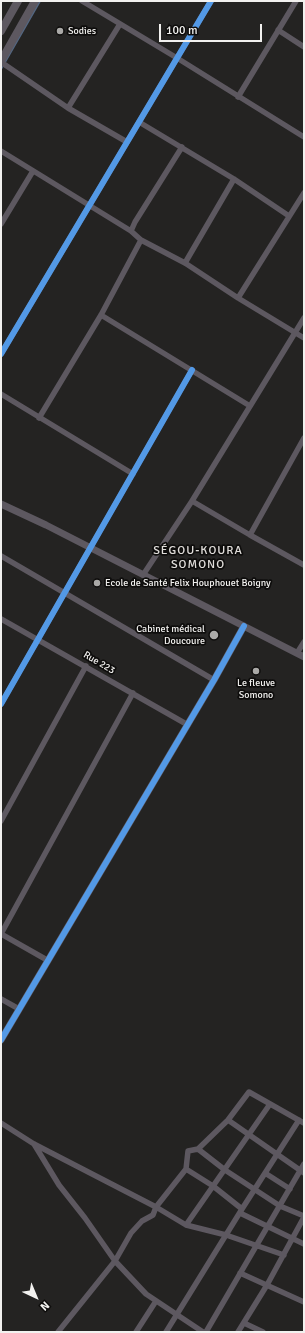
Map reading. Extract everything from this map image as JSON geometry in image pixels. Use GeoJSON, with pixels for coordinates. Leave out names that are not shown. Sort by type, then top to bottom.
{"type":"FeatureCollection","features":[{"type":"Feature","properties":{"kind":"main road"},"geometry":{"type":"LineString","coordinates":[[1,31],[18,1]]}},
{"type":"Feature","properties":{"kind":"main road"},"geometry":{"type":"LineString","coordinates":[[1,61],[35,1]]}},
{"type":"Feature","properties":{"kind":"street"},"geometry":{"type":"LineString","coordinates":[[82,1],[304,137]]}},
{"type":"Feature","properties":{"kind":"street"},"geometry":{"type":"LineString","coordinates":[[1,354],[211,1]]}},
{"type":"Feature","properties":{"kind":"street"},"geometry":{"type":"LineString","coordinates":[[238,97],[296,1]]}},
{"type":"Feature","properties":{"kind":"street"},"geometry":{"type":"LineString","coordinates":[[68,108],[120,24]]}},
{"type":"Feature","properties":{"kind":"street"},"geometry":{"type":"LineString","coordinates":[[278,30],[304,47]]}},
{"type":"Feature","properties":{"kind":"street"},"geometry":{"type":"LineString","coordinates":[[1,61],[68,108],[127,142]]}},
{"type":"Feature","properties":{"kind":"street"},"geometry":{"type":"LineString","coordinates":[[139,122],[234,179],[289,216]]}},
{"type":"Feature","properties":{"kind":"street"},"geometry":{"type":"LineString","coordinates":[[131,231],[135,222],[182,147]]}},
{"type":"Feature","properties":{"kind":"street"},"geometry":{"type":"LineString","coordinates":[[1,151],[131,231],[141,240],[185,263],[238,298],[304,338]]}},
{"type":"Feature","properties":{"kind":"street"},"geometry":{"type":"LineString","coordinates":[[1,224],[33,170]]}},
{"type":"Feature","properties":{"kind":"street"},"geometry":{"type":"LineString","coordinates":[[185,263],[234,179]]}},
{"type":"Feature","properties":{"kind":"street"},"geometry":{"type":"LineString","coordinates":[[238,298],[304,193]]}},
{"type":"Feature","properties":{"kind":"street"},"geometry":{"type":"LineString","coordinates":[[39,418],[101,315],[141,240]]}},
{"type":"Feature","properties":{"kind":"street"},"geometry":{"type":"LineString","coordinates":[[101,315],[250,406]]}},
{"type":"Feature","properties":{"kind":"street"},"geometry":{"type":"LineString","coordinates":[[143,575],[192,501],[304,318]]}},
{"type":"Feature","properties":{"kind":"street"},"geometry":{"type":"LineString","coordinates":[[1,704],[192,370]]}},
{"type":"Feature","properties":{"kind":"street"},"geometry":{"type":"LineString","coordinates":[[1,394],[133,474]]}},
{"type":"Feature","properties":{"kind":"street"},"geometry":{"type":"LineString","coordinates":[[250,536],[304,438]]}},
{"type":"Feature","properties":{"kind":"street"},"geometry":{"type":"LineString","coordinates":[[192,501],[250,536],[304,565]]}},
{"type":"Feature","properties":{"kind":"street"},"geometry":{"type":"LineString","coordinates":[[1,504],[46,525],[301,655],[304,642]]}},
{"type":"Feature","properties":{"kind":"street"},"geometry":{"type":"LineString","coordinates":[[1,556],[214,680]]}},
{"type":"Feature","properties":{"kind":"street","name":"Rue 223"},"geometry":{"type":"LineString","coordinates":[[1,619],[188,725]]}},
{"type":"Feature","properties":{"kind":"street"},"geometry":{"type":"LineString","coordinates":[[1,1040],[47,960],[188,725],[244,626]]}},
{"type":"Feature","properties":{"kind":"street"},"geometry":{"type":"LineString","coordinates":[[1,821],[86,666]]}},
{"type":"Feature","properties":{"kind":"street"},"geometry":{"type":"LineString","coordinates":[[47,960],[1,934],[132,693]]}},
{"type":"Feature","properties":{"kind":"street"},"geometry":{"type":"LineString","coordinates":[[1,998],[19,1009]]}},
{"type":"Feature","properties":{"kind":"street"},"geometry":{"type":"LineString","coordinates":[[58,1332],[115,1261],[131,1233],[142,1220],[153,1215],[156,1208],[186,1168],[188,1150],[198,1149],[228,1120],[249,1092],[302,1122],[277,1155],[166,1332]]}},
{"type":"Feature","properties":{"kind":"street"},"geometry":{"type":"LineString","coordinates":[[186,1225],[270,1104]]}},
{"type":"Feature","properties":{"kind":"street"},"geometry":{"type":"LineString","coordinates":[[228,1120],[302,1172]]}},
{"type":"Feature","properties":{"kind":"street"},"geometry":{"type":"LineString","coordinates":[[1,1123],[34,1144],[186,1225],[226,1235],[284,1255]]}},
{"type":"Feature","properties":{"kind":"street"},"geometry":{"type":"LineString","coordinates":[[34,1144],[59,1185],[85,1218],[115,1261],[146,1294],[202,1332]]}},
{"type":"Feature","properties":{"kind":"street"},"geometry":{"type":"LineString","coordinates":[[198,1149],[225,1170],[255,1190],[280,1206],[304,1217],[267,1285],[238,1332]]}},
{"type":"Feature","properties":{"kind":"street"},"geometry":{"type":"LineString","coordinates":[[206,1332],[290,1189],[302,1172],[304,1164]]}},
{"type":"Feature","properties":{"kind":"street"},"geometry":{"type":"LineString","coordinates":[[186,1168],[213,1186],[241,1211],[304,1244]]}},
{"type":"Feature","properties":{"kind":"street"},"geometry":{"type":"LineString","coordinates":[[266,1174],[290,1189]]}},
{"type":"Feature","properties":{"kind":"street"},"geometry":{"type":"LineString","coordinates":[[240,1273],[304,1302]]}},
{"type":"Feature","properties":{"kind":"street"},"geometry":{"type":"LineString","coordinates":[[136,1332],[156,1301]]}},
{"type":"Feature","properties":{"kind":"street"},"geometry":{"type":"LineString","coordinates":[[244,1323],[263,1332]]}},
{"type":"Feature","properties":{"kind":"waterway"},"geometry":{"type":"LineString","coordinates":[[1,69],[40,1]]}},
{"type":"Feature","properties":{"kind":"cycle path"},"geometry":{"type":"LineString","coordinates":[[1,354],[211,1]]}},
{"type":"Feature","properties":{"kind":"cycle path"},"geometry":{"type":"LineString","coordinates":[[1,704],[192,370]]}},
{"type":"Feature","properties":{"kind":"cycle path"},"geometry":{"type":"LineString","coordinates":[[1,1040],[214,680],[244,626]]}},
{"type":"Feature","properties":{"kind":"place","name":"Sodies"},"geometry":{"type":"Point","coordinates":[60,31]}},
{"type":"Feature","properties":{"kind":"place","name":"Ecole de Santé Felix Houphouet Boigny"},"geometry":{"type":"Point","coordinates":[97,583]}},
{"type":"Feature","properties":{"kind":"place","name":"Cabinet médical Doucoure"},"geometry":{"type":"Point","coordinates":[214,635]}},
{"type":"Feature","properties":{"kind":"place","name":"Le fleuve Somono"},"geometry":{"type":"Point","coordinates":[256,671]}},
{"type":"Feature","properties":{"kind":"district","name":"SÉGOU-KOURA SOMONO"},"geometry":{"type":"Point","coordinates":[198,558]}}]}
